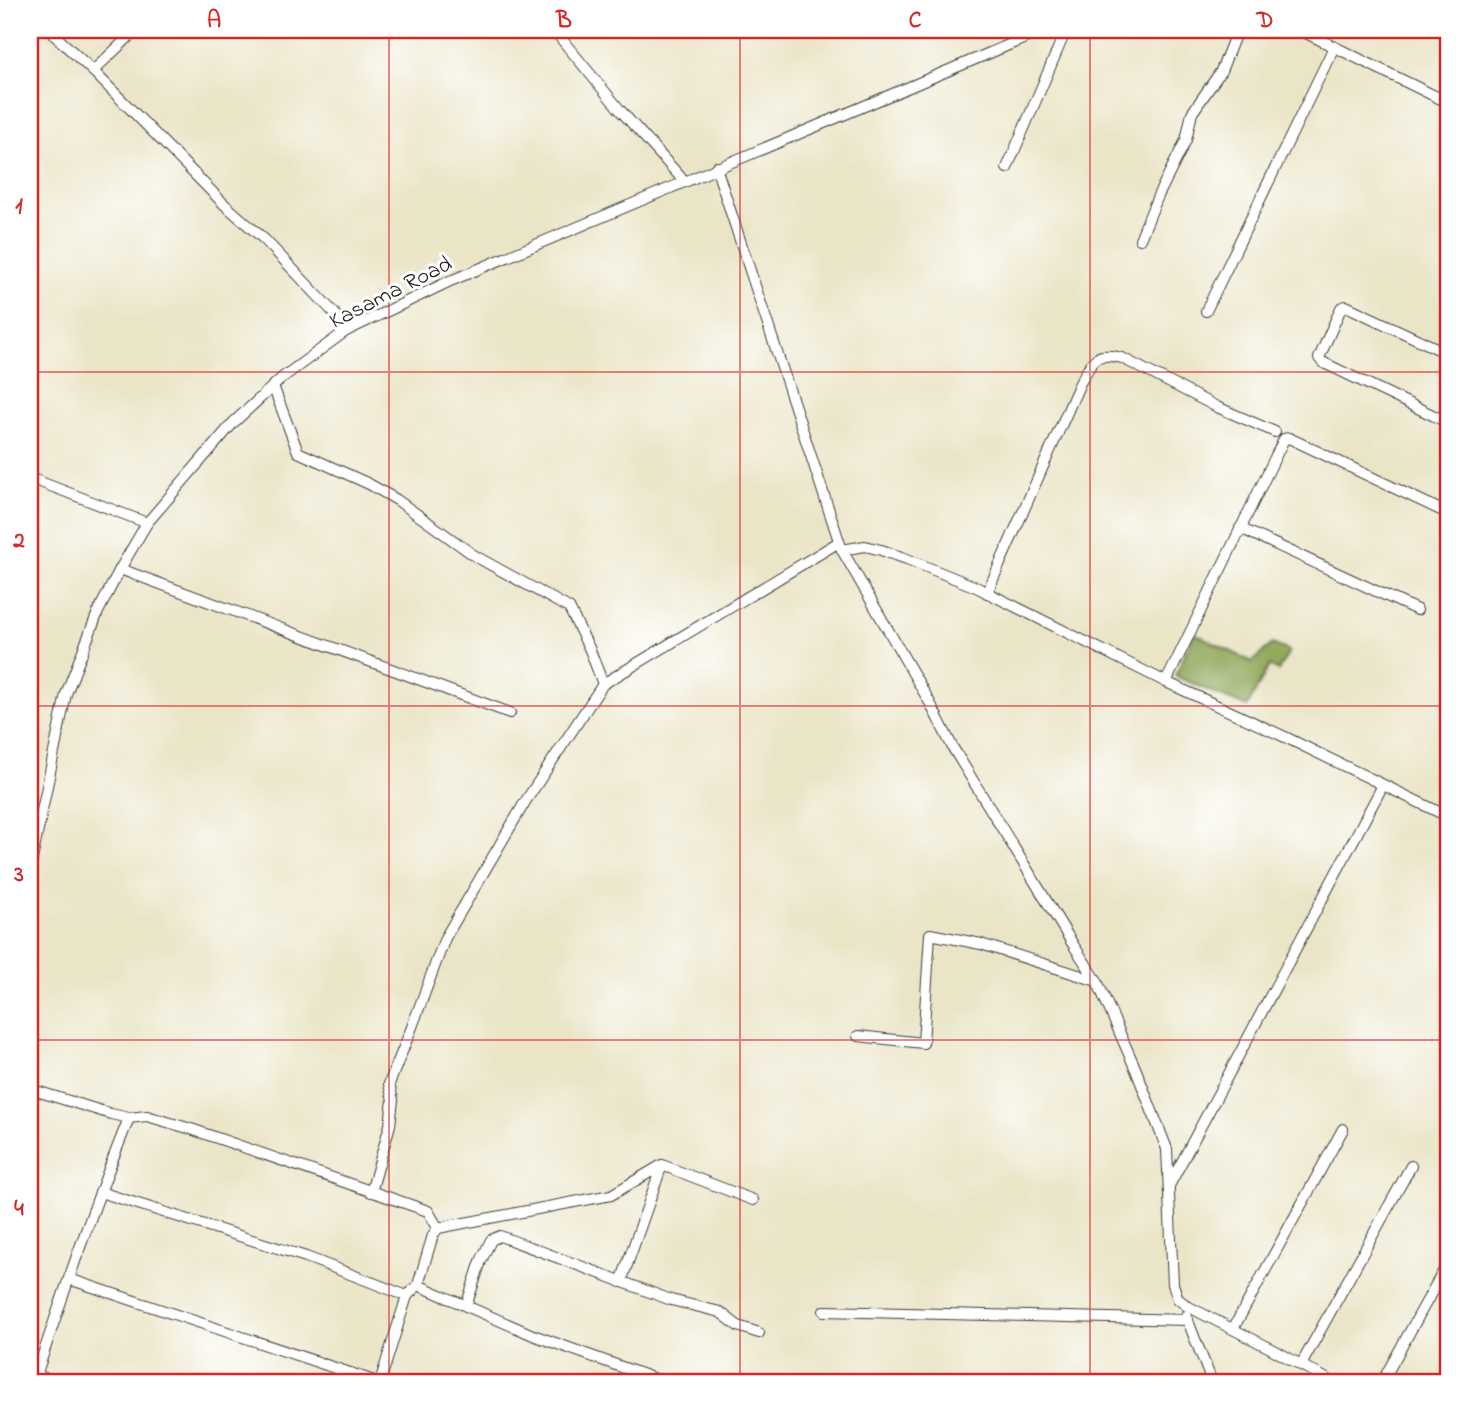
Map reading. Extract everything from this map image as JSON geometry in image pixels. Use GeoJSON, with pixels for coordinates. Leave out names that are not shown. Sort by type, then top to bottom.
{"type":"FeatureCollection","features":[{"type":"Feature","properties":{"kind":"street"},"geometry":{"type":"LineString","coordinates":[[49,30],[207,187],[265,240],[335,314],[346,331]]}},
{"type":"Feature","properties":{"kind":"street"},"geometry":{"type":"LineString","coordinates":[[93,71],[136,30]]}},
{"type":"Feature","properties":{"kind":"street"},"geometry":{"type":"LineString","coordinates":[[554,30],[620,110],[684,181]]}},
{"type":"Feature","properties":{"kind":"street","name":"Kasama Road"},"geometry":{"type":"LineString","coordinates":[[30,869],[66,694],[98,612],[147,523],[233,423],[273,386],[346,331],[448,282],[1044,30]]}},
{"type":"Feature","properties":{"kind":"street"},"geometry":{"type":"LineString","coordinates":[[1007,168],[1066,30]]}},
{"type":"Feature","properties":{"kind":"street"},"geometry":{"type":"LineString","coordinates":[[1140,239],[1186,140],[1192,113],[1221,71],[1237,30]]}},
{"type":"Feature","properties":{"kind":"street"},"geometry":{"type":"LineString","coordinates":[[1300,30],[1449,103]]}},
{"type":"Feature","properties":{"kind":"street"},"geometry":{"type":"LineString","coordinates":[[1206,311],[1335,47]]}},
{"type":"Feature","properties":{"kind":"street"},"geometry":{"type":"LineString","coordinates":[[716,167],[841,546],[953,748],[1097,981],[1136,1070],[1167,1149],[1173,1284],[1212,1382]]}},
{"type":"Feature","properties":{"kind":"street"},"geometry":{"type":"LineString","coordinates":[[1449,354],[1346,306],[1340,308],[1319,358],[1322,362],[1449,423]]}},
{"type":"Feature","properties":{"kind":"street"},"geometry":{"type":"LineString","coordinates":[[987,593],[1080,383],[1094,359],[1105,354],[1122,358],[1217,407],[1275,432]]}},
{"type":"Feature","properties":{"kind":"street"},"geometry":{"type":"LineString","coordinates":[[273,386],[298,452],[397,500],[475,556],[569,608],[603,684]]}},
{"type":"Feature","properties":{"kind":"street"},"geometry":{"type":"LineString","coordinates":[[1166,682],[1284,439],[1289,438],[1449,514]]}},
{"type":"Feature","properties":{"kind":"street"},"geometry":{"type":"LineString","coordinates":[[30,478],[147,523]]}},
{"type":"Feature","properties":{"kind":"street"},"geometry":{"type":"LineString","coordinates":[[1240,528],[1417,610]]}},
{"type":"Feature","properties":{"kind":"street"},"geometry":{"type":"LineString","coordinates":[[371,1192],[390,1125],[393,1100],[389,1084],[446,938],[525,802],[603,684],[841,546],[864,546],[881,550],[987,593],[1449,817]]}},
{"type":"Feature","properties":{"kind":"street"},"geometry":{"type":"LineString","coordinates":[[120,569],[510,713]]}},
{"type":"Feature","properties":{"kind":"street"},"geometry":{"type":"LineString","coordinates":[[1170,1185],[1383,785]]}},
{"type":"Feature","properties":{"kind":"street"},"geometry":{"type":"LineString","coordinates":[[30,814],[41,818]]}},
{"type":"Feature","properties":{"kind":"street"},"geometry":{"type":"LineString","coordinates":[[858,1036],[923,1043],[930,934],[981,944],[1097,981]]}},
{"type":"Feature","properties":{"kind":"street"},"geometry":{"type":"LineString","coordinates":[[30,1089],[111,1114],[129,1118],[147,1116],[191,1129],[428,1211],[438,1228]]}},
{"type":"Feature","properties":{"kind":"street"},"geometry":{"type":"LineString","coordinates":[[56,1382],[33,1377],[129,1118]]}},
{"type":"Feature","properties":{"kind":"street"},"geometry":{"type":"LineString","coordinates":[[1233,1329],[1343,1129]]}},
{"type":"Feature","properties":{"kind":"street"},"geometry":{"type":"LineString","coordinates":[[1167,1149],[1188,1150]]}},
{"type":"Feature","properties":{"kind":"street"},"geometry":{"type":"LineString","coordinates":[[69,1279],[378,1382],[407,1296],[418,1285],[433,1235],[438,1228],[611,1195],[662,1166]]}},
{"type":"Feature","properties":{"kind":"street"},"geometry":{"type":"LineString","coordinates":[[662,1166],[753,1200]]}},
{"type":"Feature","properties":{"kind":"street"},"geometry":{"type":"LineString","coordinates":[[621,1282],[662,1166]]}},
{"type":"Feature","properties":{"kind":"street"},"geometry":{"type":"LineString","coordinates":[[1301,1365],[1411,1166]]}},
{"type":"Feature","properties":{"kind":"street"},"geometry":{"type":"LineString","coordinates":[[100,1192],[306,1257],[407,1296]]}},
{"type":"Feature","properties":{"kind":"street"},"geometry":{"type":"LineString","coordinates":[[466,1306],[491,1240],[500,1236],[671,1300],[720,1312],[738,1326],[759,1333]]}},
{"type":"Feature","properties":{"kind":"street"},"geometry":{"type":"LineString","coordinates":[[1382,1382],[1449,1261]]}},
{"type":"Feature","properties":{"kind":"street"},"geometry":{"type":"LineString","coordinates":[[418,1285],[533,1335],[663,1382]]}},
{"type":"Feature","properties":{"kind":"street"},"geometry":{"type":"LineString","coordinates":[[1178,1299],[1187,1307],[1332,1382]]}},
{"type":"Feature","properties":{"kind":"street"},"geometry":{"type":"LineString","coordinates":[[824,1311],[1188,1320]]}},
{"type":"Feature","properties":{"kind":"green space"},"geometry":{"type":"Polygon","coordinates":[[[1194,633],[1252,662],[1272,644],[1289,651],[1278,671],[1269,666],[1247,707],[1175,676],[1194,633]]]}}]}
